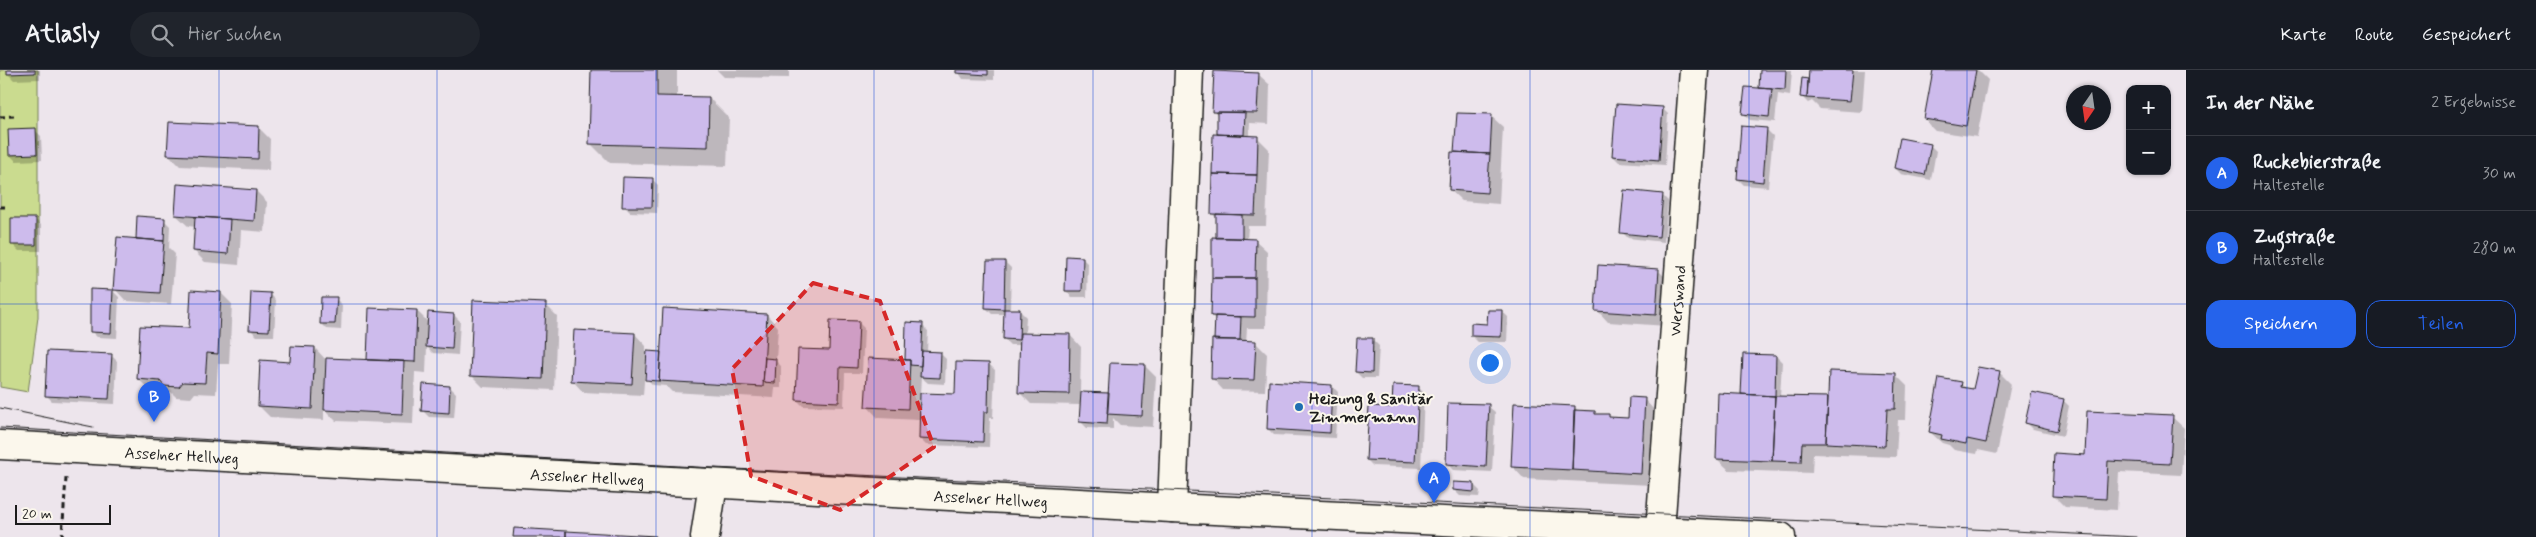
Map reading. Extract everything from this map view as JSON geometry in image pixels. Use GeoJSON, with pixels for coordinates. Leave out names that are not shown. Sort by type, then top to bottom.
{"type":"FeatureCollection","features":[{"type":"Feature","properties":{"kind":"main road"},"geometry":{"type":"LineString","coordinates":[[1172,508],[1189,70]]}},
{"type":"Feature","properties":{"kind":"main road","name":"Werswand"},"geometry":{"type":"LineString","coordinates":[[1660,530],[1694,70]]}},
{"type":"Feature","properties":{"kind":"main road","name":"Asselner Hellweg"},"geometry":{"type":"LineString","coordinates":[[0,445],[1172,508],[1781,537]]}},
{"type":"Feature","properties":{"kind":"main road"},"geometry":{"type":"LineString","coordinates":[[705,537],[713,484]]}},
{"type":"Feature","properties":{"kind":"path"},"geometry":{"type":"LineString","coordinates":[[0,117],[14,116]]}},
{"type":"Feature","properties":{"kind":"path"},"geometry":{"type":"LineString","coordinates":[[0,207],[6,207]]}},
{"type":"Feature","properties":{"kind":"path"},"geometry":{"type":"LineString","coordinates":[[62,537],[67,475]]}},
{"type":"Feature","properties":{"kind":"highlighted area"},"geometry":{"type":"Polygon","coordinates":[[[813,283],[880,301],[934,447],[840,510],[751,476],[732,369],[813,283]]]}},
{"type":"Feature","properties":{"kind":"green space"},"geometry":{"type":"Polygon","coordinates":[[[0,70],[38,70],[38,317],[28,392],[0,387],[0,70]]]}},
{"type":"Feature","properties":{"kind":"building"},"geometry":{"type":"Polygon","coordinates":[[[7,70],[35,70],[35,73],[7,74],[7,70]]]}},
{"type":"Feature","properties":{"kind":"building"},"geometry":{"type":"Polygon","coordinates":[[[591,70],[657,70],[657,96],[709,97],[708,147],[589,144],[591,70]]]}},
{"type":"Feature","properties":{"kind":"building"},"geometry":{"type":"Polygon","coordinates":[[[956,70],[988,70],[988,75],[956,73],[956,70]]]}},
{"type":"Feature","properties":{"kind":"building"},"geometry":{"type":"Polygon","coordinates":[[[1760,70],[1786,70],[1785,90],[1759,88],[1760,70]]]}},
{"type":"Feature","properties":{"kind":"building"},"geometry":{"type":"Polygon","coordinates":[[[1809,70],[1853,70],[1850,101],[1807,98],[1809,70]]]}},
{"type":"Feature","properties":{"kind":"building"},"geometry":{"type":"Polygon","coordinates":[[[1933,70],[1976,70],[1966,126],[1924,119],[1933,70]]]}},
{"type":"Feature","properties":{"kind":"building"},"geometry":{"type":"Polygon","coordinates":[[[1214,71],[1259,73],[1257,113],[1212,112],[1214,71]]]}},
{"type":"Feature","properties":{"kind":"building"},"geometry":{"type":"Polygon","coordinates":[[[1802,78],[1808,79],[1807,98],[1800,97],[1802,78]]]}},
{"type":"Feature","properties":{"kind":"building"},"geometry":{"type":"Polygon","coordinates":[[[1745,87],[1772,89],[1769,117],[1742,114],[1745,87]]]}},
{"type":"Feature","properties":{"kind":"building"},"geometry":{"type":"Polygon","coordinates":[[[1616,104],[1663,107],[1659,160],[1612,156],[1616,104]]]}},
{"type":"Feature","properties":{"kind":"building"},"geometry":{"type":"Polygon","coordinates":[[[1217,112],[1245,112],[1244,135],[1217,134],[1217,112]]]}},
{"type":"Feature","properties":{"kind":"building"},"geometry":{"type":"Polygon","coordinates":[[[1457,113],[1492,114],[1490,154],[1454,152],[1457,113]]]}},
{"type":"Feature","properties":{"kind":"building"},"geometry":{"type":"Polygon","coordinates":[[[169,122],[259,126],[258,159],[167,155],[169,122]]]}},
{"type":"Feature","properties":{"kind":"building"},"geometry":{"type":"Polygon","coordinates":[[[1741,126],[1767,128],[1763,182],[1737,179],[1741,126]]]}},
{"type":"Feature","properties":{"kind":"building"},"geometry":{"type":"Polygon","coordinates":[[[36,128],[37,154],[9,155],[8,129],[36,128]]]}},
{"type":"Feature","properties":{"kind":"building"},"geometry":{"type":"Polygon","coordinates":[[[1213,134],[1258,136],[1257,175],[1212,174],[1213,134]]]}},
{"type":"Feature","properties":{"kind":"building"},"geometry":{"type":"Polygon","coordinates":[[[1900,138],[1931,144],[1925,175],[1894,168],[1900,138]]]}},
{"type":"Feature","properties":{"kind":"building"},"geometry":{"type":"Polygon","coordinates":[[[1451,152],[1490,154],[1487,193],[1449,190],[1451,152]]]}},
{"type":"Feature","properties":{"kind":"building"},"geometry":{"type":"Polygon","coordinates":[[[1212,174],[1257,175],[1255,215],[1211,214],[1212,174]]]}},
{"type":"Feature","properties":{"kind":"building"},"geometry":{"type":"Polygon","coordinates":[[[623,177],[653,178],[652,207],[622,207],[623,177]]]}},
{"type":"Feature","properties":{"kind":"building"},"geometry":{"type":"Polygon","coordinates":[[[177,184],[256,190],[254,221],[175,215],[177,184]]]}},
{"type":"Feature","properties":{"kind":"building"},"geometry":{"type":"Polygon","coordinates":[[[1624,190],[1663,194],[1659,237],[1620,233],[1624,190]]]}},
{"type":"Feature","properties":{"kind":"building"},"geometry":{"type":"Polygon","coordinates":[[[1216,214],[1242,215],[1242,238],[1216,238],[1216,214]]]}},
{"type":"Feature","properties":{"kind":"building"},"geometry":{"type":"Polygon","coordinates":[[[137,216],[165,218],[164,241],[136,239],[137,216]]]}},
{"type":"Feature","properties":{"kind":"building"},"geometry":{"type":"Polygon","coordinates":[[[195,217],[230,219],[228,254],[193,251],[195,217]]]}},
{"type":"Feature","properties":{"kind":"building"},"geometry":{"type":"Polygon","coordinates":[[[11,218],[36,218],[36,245],[11,245],[11,218]]]}},
{"type":"Feature","properties":{"kind":"building"},"geometry":{"type":"Polygon","coordinates":[[[117,237],[164,241],[160,293],[113,290],[117,237]]]}},
{"type":"Feature","properties":{"kind":"building"},"geometry":{"type":"Polygon","coordinates":[[[1212,237],[1256,239],[1255,278],[1212,278],[1212,237]]]}},
{"type":"Feature","properties":{"kind":"building"},"geometry":{"type":"Polygon","coordinates":[[[1066,256],[1083,257],[1082,291],[1065,291],[1066,256]]]}},
{"type":"Feature","properties":{"kind":"building"},"geometry":{"type":"Polygon","coordinates":[[[987,261],[1005,261],[1004,309],[985,308],[987,261]]]}},
{"type":"Feature","properties":{"kind":"building"},"geometry":{"type":"Polygon","coordinates":[[[1598,265],[1659,269],[1656,315],[1595,311],[1598,265]]]}},
{"type":"Feature","properties":{"kind":"building"},"geometry":{"type":"Polygon","coordinates":[[[1212,278],[1255,278],[1255,317],[1211,316],[1212,278]]]}},
{"type":"Feature","properties":{"kind":"building"},"geometry":{"type":"Polygon","coordinates":[[[90,289],[113,290],[111,333],[90,332],[90,289]]]}},
{"type":"Feature","properties":{"kind":"building"},"geometry":{"type":"Polygon","coordinates":[[[191,290],[221,292],[218,354],[207,353],[205,383],[183,382],[179,387],[164,386],[160,381],[137,379],[140,326],[189,328],[191,290]]]}},
{"type":"Feature","properties":{"kind":"building"},"geometry":{"type":"Polygon","coordinates":[[[251,292],[271,293],[269,331],[249,330],[251,292]]]}},
{"type":"Feature","properties":{"kind":"building"},"geometry":{"type":"Polygon","coordinates":[[[321,297],[337,297],[335,324],[320,324],[321,297]]]}},
{"type":"Feature","properties":{"kind":"building"},"geometry":{"type":"Polygon","coordinates":[[[473,300],[546,303],[543,379],[470,376],[473,300]]]}},
{"type":"Feature","properties":{"kind":"building"},"geometry":{"type":"Polygon","coordinates":[[[369,308],[417,310],[415,362],[367,360],[369,308]]]}},
{"type":"Feature","properties":{"kind":"building"},"geometry":{"type":"Polygon","coordinates":[[[663,308],[767,314],[763,387],[659,381],[663,308]]]}},
{"type":"Feature","properties":{"kind":"building"},"geometry":{"type":"Polygon","coordinates":[[[1004,309],[1020,309],[1019,340],[1003,339],[1004,309]]]}},
{"type":"Feature","properties":{"kind":"building"},"geometry":{"type":"Polygon","coordinates":[[[1488,310],[1502,310],[1501,337],[1471,336],[1471,323],[1487,324],[1488,310]]]}},
{"type":"Feature","properties":{"kind":"building"},"geometry":{"type":"Polygon","coordinates":[[[428,312],[454,314],[452,349],[426,347],[428,312]]]}},
{"type":"Feature","properties":{"kind":"building"},"geometry":{"type":"Polygon","coordinates":[[[1215,316],[1241,317],[1240,340],[1214,340],[1215,316]]]}},
{"type":"Feature","properties":{"kind":"building"},"geometry":{"type":"Polygon","coordinates":[[[830,320],[859,321],[857,368],[840,367],[839,402],[796,400],[798,349],[829,350],[830,320]]]}},
{"type":"Feature","properties":{"kind":"building"},"geometry":{"type":"Polygon","coordinates":[[[906,322],[923,323],[921,366],[910,365],[910,360],[905,360],[906,322]]]}},
{"type":"Feature","properties":{"kind":"building"},"geometry":{"type":"Polygon","coordinates":[[[574,330],[635,333],[632,384],[571,381],[574,330]]]}},
{"type":"Feature","properties":{"kind":"building"},"geometry":{"type":"Polygon","coordinates":[[[1020,333],[1070,334],[1069,394],[1018,393],[1020,333]]]}},
{"type":"Feature","properties":{"kind":"building"},"geometry":{"type":"Polygon","coordinates":[[[1357,338],[1373,338],[1372,373],[1355,372],[1357,338]]]}},
{"type":"Feature","properties":{"kind":"building"},"geometry":{"type":"Polygon","coordinates":[[[1212,339],[1256,341],[1254,380],[1211,379],[1212,339]]]}},
{"type":"Feature","properties":{"kind":"building"},"geometry":{"type":"Polygon","coordinates":[[[291,346],[315,347],[312,409],[258,406],[260,360],[290,362],[291,346]]]}},
{"type":"Feature","properties":{"kind":"building"},"geometry":{"type":"Polygon","coordinates":[[[47,351],[112,354],[109,399],[45,396],[47,351]]]}},
{"type":"Feature","properties":{"kind":"building"},"geometry":{"type":"Polygon","coordinates":[[[647,351],[661,352],[659,381],[645,380],[647,351]]]}},
{"type":"Feature","properties":{"kind":"building"},"geometry":{"type":"Polygon","coordinates":[[[922,351],[941,352],[940,378],[920,377],[922,351]]]}},
{"type":"Feature","properties":{"kind":"building"},"geometry":{"type":"Polygon","coordinates":[[[1743,354],[1776,355],[1775,396],[1741,394],[1743,354]]]}},
{"type":"Feature","properties":{"kind":"building"},"geometry":{"type":"Polygon","coordinates":[[[326,358],[404,361],[402,414],[324,410],[326,358]]]}},
{"type":"Feature","properties":{"kind":"building"},"geometry":{"type":"Polygon","coordinates":[[[765,358],[776,359],[775,383],[763,382],[765,358]]]}},
{"type":"Feature","properties":{"kind":"building"},"geometry":{"type":"Polygon","coordinates":[[[868,358],[910,360],[908,409],[865,407],[868,358]]]}},
{"type":"Feature","properties":{"kind":"building"},"geometry":{"type":"Polygon","coordinates":[[[956,362],[989,363],[988,412],[984,412],[983,442],[919,439],[920,393],[955,394],[956,362]]]}},
{"type":"Feature","properties":{"kind":"building"},"geometry":{"type":"Polygon","coordinates":[[[1110,363],[1145,364],[1142,416],[1107,414],[1110,363]]]}},
{"type":"Feature","properties":{"kind":"building"},"geometry":{"type":"Polygon","coordinates":[[[1978,367],[2000,371],[1986,443],[1967,439],[1966,444],[1941,439],[1942,435],[1929,432],[1939,378],[1962,382],[1961,387],[1973,389],[1978,367]]]}},
{"type":"Feature","properties":{"kind":"building"},"geometry":{"type":"Polygon","coordinates":[[[1829,371],[1896,373],[1895,409],[1887,409],[1885,446],[1826,443],[1829,371]]]}},
{"type":"Feature","properties":{"kind":"building","name":"Heizung & Sanitär Zimmermann"},"geometry":{"type":"Polygon","coordinates":[[[1269,381],[1332,385],[1330,433],[1267,429],[1269,381]]]}},
{"type":"Feature","properties":{"kind":"building"},"geometry":{"type":"Polygon","coordinates":[[[423,384],[450,386],[449,413],[421,411],[423,384]]]}},
{"type":"Feature","properties":{"kind":"building"},"geometry":{"type":"Polygon","coordinates":[[[1393,385],[1419,386],[1415,462],[1366,460],[1369,406],[1392,407],[1393,385]]]}},
{"type":"Feature","properties":{"kind":"building"},"geometry":{"type":"Polygon","coordinates":[[[1081,392],[1109,393],[1107,424],[1079,422],[1081,392]]]}},
{"type":"Feature","properties":{"kind":"building"},"geometry":{"type":"Polygon","coordinates":[[[2032,392],[2064,399],[2057,431],[2025,423],[2032,392]]]}},
{"type":"Feature","properties":{"kind":"building"},"geometry":{"type":"Polygon","coordinates":[[[1718,393],[1775,396],[1772,461],[1716,459],[1718,393]]]}},
{"type":"Feature","properties":{"kind":"building"},"geometry":{"type":"Polygon","coordinates":[[[1775,396],[1828,397],[1826,443],[1802,443],[1801,462],[1772,461],[1775,396]]]}},
{"type":"Feature","properties":{"kind":"building"},"geometry":{"type":"Polygon","coordinates":[[[1629,397],[1645,398],[1641,474],[1572,470],[1574,410],[1595,411],[1595,414],[1609,414],[1609,417],[1628,418],[1629,397]]]}},
{"type":"Feature","properties":{"kind":"building"},"geometry":{"type":"Polygon","coordinates":[[[1448,403],[1489,404],[1486,467],[1446,464],[1448,403]]]}},
{"type":"Feature","properties":{"kind":"building"},"geometry":{"type":"Polygon","coordinates":[[[1514,403],[1575,406],[1572,470],[1511,467],[1514,403]]]}},
{"type":"Feature","properties":{"kind":"building"},"geometry":{"type":"Polygon","coordinates":[[[2087,411],[2173,415],[2170,464],[2108,461],[2106,499],[2052,496],[2054,453],[2085,455],[2087,411]]]}},
{"type":"Feature","properties":{"kind":"building"},"geometry":{"type":"Polygon","coordinates":[[[1453,482],[1474,483],[1474,492],[1453,490],[1453,482]]]}},
{"type":"Feature","properties":{"kind":"building"},"geometry":{"type":"Polygon","coordinates":[[[514,528],[566,531],[566,537],[513,537],[514,528]]]}},
{"type":"Feature","properties":{"kind":"building"},"geometry":{"type":"Polygon","coordinates":[[[566,531],[656,536],[656,537],[566,537],[566,531]]]}},
{"type":"Feature","properties":{"kind":"tram line"},"geometry":{"type":"LineString","coordinates":[[0,408],[93,427]]}},
{"type":"Feature","properties":{"kind":"tram line"},"geometry":{"type":"LineString","coordinates":[[0,428],[714,468],[2137,537]]}},
{"type":"Feature","properties":{"kind":"place","name":"Heizung & Sanitär Zimmermann"},"geometry":{"type":"Point","coordinates":[1299,407]}},
{"type":"Feature","properties":{"kind":"place","name":"Zugstraße"},"geometry":{"type":"Point","coordinates":[154,422]}},
{"type":"Feature","properties":{"kind":"place","name":"Ruckebierstraße"},"geometry":{"type":"Point","coordinates":[1434,503]}}]}
